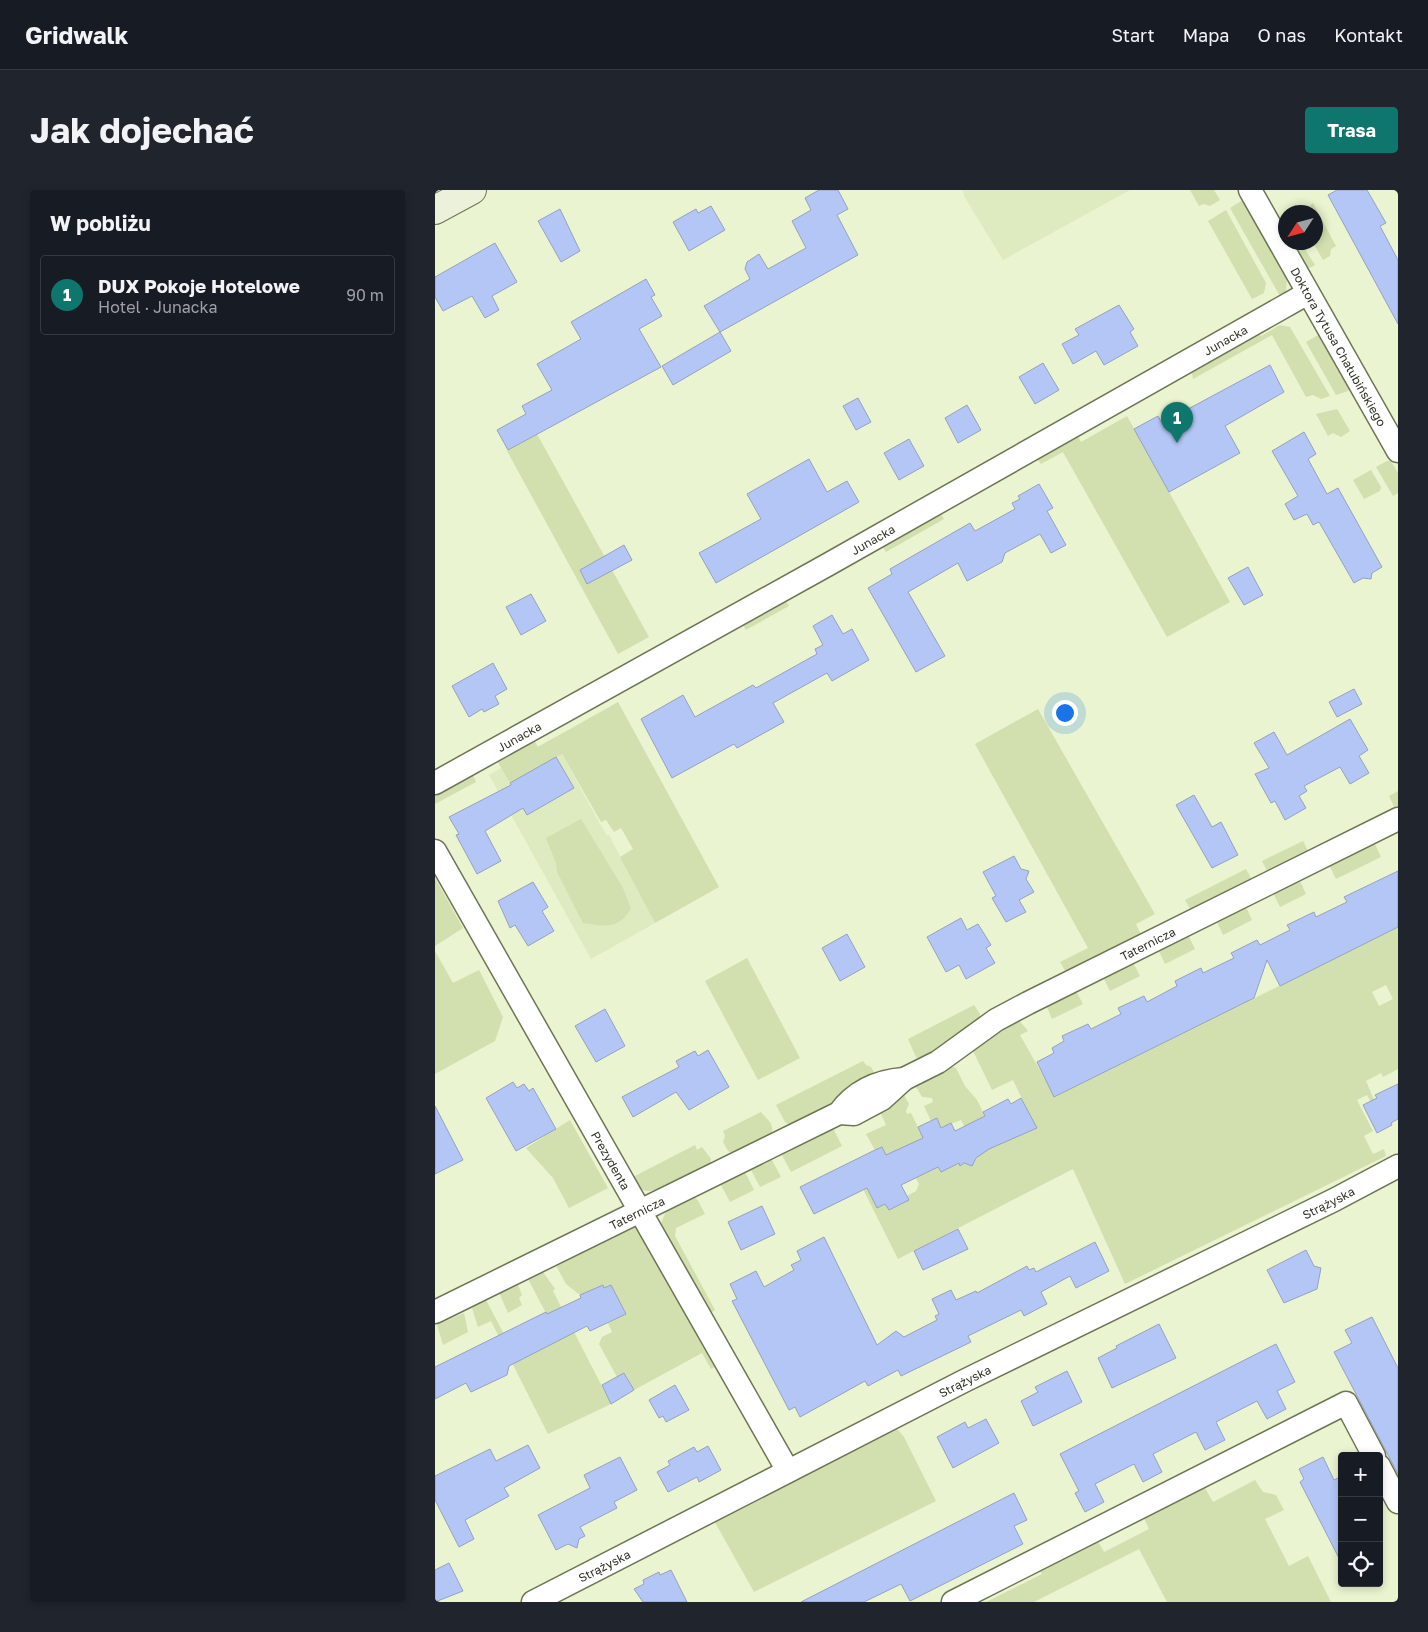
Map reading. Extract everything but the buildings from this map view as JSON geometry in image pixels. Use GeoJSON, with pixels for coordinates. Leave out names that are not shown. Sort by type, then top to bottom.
{"type":"FeatureCollection","features":[{"type":"Feature","properties":{"kind":"street"},"geometry":{"type":"LineString","coordinates":[[435,210],[473,190]]}},
{"type":"Feature","properties":{"kind":"street","name":"Doktora Tytusa Chałubińskiego"},"geometry":{"type":"LineString","coordinates":[[1250,190],[1398,451]]}},
{"type":"Feature","properties":{"kind":"street","name":"Junacka"},"geometry":{"type":"LineString","coordinates":[[435,783],[829,564],[1308,293]]}},
{"type":"Feature","properties":{"kind":"street","name":"Taternicza"},"geometry":{"type":"LineString","coordinates":[[435,1312],[839,1113],[848,1100],[870,1087],[887,1080],[904,1079],[938,1062],[997,1020],[1028,1002],[1398,819]]}},
{"type":"Feature","properties":{"kind":"street","name":"Prezydenta"},"geometry":{"type":"LineString","coordinates":[[435,851],[788,1471]]}},
{"type":"Feature","properties":{"kind":"street","name":"Strążyska"},"geometry":{"type":"LineString","coordinates":[[533,1602],[788,1471],[1398,1166]]}},
{"type":"Feature","properties":{"kind":"street"},"geometry":{"type":"LineString","coordinates":[[953,1602],[1346,1402],[1372,1452]]}},
{"type":"Feature","properties":{"kind":"street"},"geometry":{"type":"LineString","coordinates":[[1383,1474],[1398,1502]]}},
{"type":"Feature","properties":{"kind":"shaded area"},"geometry":{"type":"Polygon","coordinates":[[[963,190],[1130,190],[1003,260],[964,196],[963,190]]]}},
{"type":"Feature","properties":{"kind":"shaded area"},"geometry":{"type":"Polygon","coordinates":[[[1190,190],[1214,190],[1220,200],[1210,206],[1204,204],[1199,206],[1190,190]]]}},
{"type":"Feature","properties":{"kind":"shaded area"},"geometry":{"type":"Polygon","coordinates":[[[1241,201],[1245,202],[1287,277],[1286,292],[1281,298],[1230,208],[1241,201]]]}},
{"type":"Feature","properties":{"kind":"shaded area"},"geometry":{"type":"Polygon","coordinates":[[[1226,210],[1266,283],[1264,293],[1252,299],[1208,221],[1226,210]]]}},
{"type":"Feature","properties":{"kind":"shaded area"},"geometry":{"type":"Polygon","coordinates":[[[1323,222],[1336,246],[1331,249],[1330,256],[1323,260],[1317,250],[1323,250],[1323,222]]]}},
{"type":"Feature","properties":{"kind":"shaded area"},"geometry":{"type":"Polygon","coordinates":[[[1296,250],[1305,250],[1315,265],[1310,268],[1305,266],[1296,250]]]}},
{"type":"Feature","properties":{"kind":"shaded area"},"geometry":{"type":"Polygon","coordinates":[[[1280,325],[1290,327],[1330,396],[1321,399],[1313,395],[1306,397],[1272,335],[1193,379],[1191,369],[1253,332],[1261,336],[1280,325]]]}},
{"type":"Feature","properties":{"kind":"shaded area"},"geometry":{"type":"Polygon","coordinates":[[[1320,334],[1350,388],[1348,391],[1336,395],[1306,342],[1320,334]]]}},
{"type":"Feature","properties":{"kind":"shaded area"},"geometry":{"type":"Polygon","coordinates":[[[1337,409],[1350,431],[1341,437],[1333,433],[1328,436],[1316,414],[1337,409]]]}},
{"type":"Feature","properties":{"kind":"shaded area"},"geometry":{"type":"Polygon","coordinates":[[[1127,416],[1230,602],[1167,637],[1063,452],[1041,464],[1037,459],[1076,433],[1081,442],[1127,416]]]}},
{"type":"Feature","properties":{"kind":"shaded area"},"geometry":{"type":"Polygon","coordinates":[[[537,434],[649,637],[618,654],[507,451],[537,434]]]}},
{"type":"Feature","properties":{"kind":"shaded area"},"geometry":{"type":"Polygon","coordinates":[[[1391,461],[1398,473],[1398,493],[1393,496],[1376,467],[1391,461]]]}},
{"type":"Feature","properties":{"kind":"shaded area"},"geometry":{"type":"Polygon","coordinates":[[[1371,470],[1381,487],[1380,491],[1364,499],[1353,480],[1371,470]]]}},
{"type":"Feature","properties":{"kind":"shaded area"},"geometry":{"type":"Polygon","coordinates":[[[940,512],[944,519],[886,552],[881,544],[940,512]]]}},
{"type":"Feature","properties":{"kind":"shaded area"},"geometry":{"type":"Polygon","coordinates":[[[784,598],[789,606],[746,630],[741,622],[784,598]]]}},
{"type":"Feature","properties":{"kind":"shaded area"},"geometry":{"type":"Polygon","coordinates":[[[618,702],[719,887],[655,923],[620,857],[633,849],[621,828],[614,832],[606,820],[601,822],[562,754],[510,783],[496,759],[533,738],[538,747],[618,702]]]}},
{"type":"Feature","properties":{"kind":"shaded area"},"geometry":{"type":"Polygon","coordinates":[[[1038,709],[1155,914],[1136,924],[1142,937],[1067,974],[1060,962],[1088,948],[975,744],[1038,709]]]}},
{"type":"Feature","properties":{"kind":"shaded area"},"geometry":{"type":"Polygon","coordinates":[[[553,738],[600,824],[607,836],[609,835],[655,923],[591,959],[489,775],[553,738]]]}},
{"type":"Feature","properties":{"kind":"shaded area"},"geometry":{"type":"Polygon","coordinates":[[[468,773],[473,775],[476,782],[435,804],[435,791],[468,773]]]}},
{"type":"Feature","properties":{"kind":"shaded area"},"geometry":{"type":"Polygon","coordinates":[[[1398,791],[1398,810],[1396,811],[1389,796],[1398,791]]]}},
{"type":"Feature","properties":{"kind":"shaded area"},"geometry":{"type":"Polygon","coordinates":[[[581,819],[623,888],[631,909],[621,920],[610,925],[583,923],[557,872],[556,863],[546,838],[581,819]]]}},
{"type":"Feature","properties":{"kind":"shaded area"},"geometry":{"type":"Polygon","coordinates":[[[1303,841],[1308,851],[1271,873],[1267,871],[1262,861],[1303,841]]]}},
{"type":"Feature","properties":{"kind":"shaded area"},"geometry":{"type":"Polygon","coordinates":[[[1374,842],[1381,857],[1336,879],[1329,865],[1374,842]]]}},
{"type":"Feature","properties":{"kind":"shaded area"},"geometry":{"type":"Polygon","coordinates":[[[1246,869],[1253,882],[1195,911],[1190,909],[1185,900],[1246,869]]]}},
{"type":"Feature","properties":{"kind":"shaded area"},"geometry":{"type":"Polygon","coordinates":[[[435,878],[463,928],[435,946],[435,878]]]}},
{"type":"Feature","properties":{"kind":"shaded area"},"geometry":{"type":"Polygon","coordinates":[[[1295,880],[1301,883],[1306,894],[1280,907],[1273,893],[1295,880]]]}},
{"type":"Feature","properties":{"kind":"shaded area"},"geometry":{"type":"Polygon","coordinates":[[[1242,907],[1247,909],[1252,920],[1223,935],[1216,920],[1242,907]]]}},
{"type":"Feature","properties":{"kind":"shaded area"},"geometry":{"type":"Polygon","coordinates":[[[1398,927],[1398,1069],[1383,1077],[1381,1073],[1366,1081],[1375,1102],[1372,1104],[1367,1095],[1357,1100],[1373,1131],[1364,1136],[1373,1154],[1384,1149],[1386,1156],[1125,1284],[1073,1169],[898,1259],[850,1163],[853,1161],[877,1208],[885,1204],[889,1210],[909,1200],[907,1196],[916,1191],[919,1184],[908,1163],[886,1155],[882,1147],[875,1150],[866,1134],[886,1125],[878,1108],[900,1094],[904,1095],[909,1104],[906,1111],[907,1114],[911,1113],[940,1172],[959,1163],[960,1165],[974,1162],[979,1155],[961,1120],[941,1128],[937,1118],[931,1121],[924,1106],[933,1102],[932,1098],[922,1097],[916,1087],[918,1083],[951,1066],[956,1068],[965,1086],[977,1100],[999,1144],[1036,1128],[1013,1080],[992,1090],[973,1051],[1018,1019],[1028,1031],[1020,1035],[1055,1097],[1398,927]],[[1386,985],[1372,992],[1379,1006],[1393,999],[1386,985]]]}},
{"type":"Feature","properties":{"kind":"shaded area"},"geometry":{"type":"Polygon","coordinates":[[[1184,935],[1189,937],[1195,949],[1165,964],[1158,949],[1184,935]]]}},
{"type":"Feature","properties":{"kind":"shaded area"},"geometry":{"type":"Polygon","coordinates":[[[435,951],[453,983],[479,970],[503,1017],[495,1041],[435,1074],[435,951]]]}},
{"type":"Feature","properties":{"kind":"shaded area"},"geometry":{"type":"Polygon","coordinates":[[[747,958],[800,1058],[758,1080],[705,981],[747,958]]]}},
{"type":"Feature","properties":{"kind":"shaded area"},"geometry":{"type":"Polygon","coordinates":[[[1129,963],[1134,964],[1140,976],[1110,991],[1103,977],[1129,963]]]}},
{"type":"Feature","properties":{"kind":"shaded area"},"geometry":{"type":"Polygon","coordinates":[[[1070,991],[1077,993],[1083,1004],[1052,1019],[1046,1005],[1070,991]]]}},
{"type":"Feature","properties":{"kind":"shaded area"},"geometry":{"type":"Polygon","coordinates":[[[974,1005],[980,1014],[979,1020],[943,1048],[920,1059],[916,1057],[908,1039],[974,1005]]]}},
{"type":"Feature","properties":{"kind":"shaded area"},"geometry":{"type":"Polygon","coordinates":[[[863,1061],[871,1067],[875,1074],[818,1111],[790,1125],[785,1122],[776,1105],[863,1061]]]}},
{"type":"Feature","properties":{"kind":"shaded area"},"geometry":{"type":"Polygon","coordinates":[[[761,1112],[771,1123],[772,1133],[733,1153],[728,1151],[723,1142],[725,1136],[723,1131],[761,1112]]]}},
{"type":"Feature","properties":{"kind":"shaded area"},"geometry":{"type":"Polygon","coordinates":[[[570,1120],[608,1188],[569,1208],[553,1178],[526,1148],[570,1120]]]}},
{"type":"Feature","properties":{"kind":"shaded area"},"geometry":{"type":"Polygon","coordinates":[[[832,1126],[842,1146],[791,1172],[782,1155],[785,1150],[832,1126]]]}},
{"type":"Feature","properties":{"kind":"shaded area"},"geometry":{"type":"Polygon","coordinates":[[[695,1145],[697,1150],[702,1147],[711,1159],[710,1164],[677,1182],[657,1189],[643,1190],[637,1184],[633,1177],[695,1145]]]}},
{"type":"Feature","properties":{"kind":"shaded area"},"geometry":{"type":"Polygon","coordinates":[[[768,1159],[772,1160],[781,1177],[760,1187],[750,1168],[768,1159]]]}},
{"type":"Feature","properties":{"kind":"shaded area"},"geometry":{"type":"Polygon","coordinates":[[[744,1170],[754,1190],[730,1202],[720,1183],[744,1170]]]}},
{"type":"Feature","properties":{"kind":"shaded area"},"geometry":{"type":"Polygon","coordinates":[[[692,1197],[697,1199],[705,1214],[676,1228],[675,1236],[715,1310],[709,1314],[661,1223],[666,1211],[692,1197]]]}},
{"type":"Feature","properties":{"kind":"shaded area"},"geometry":{"type":"Polygon","coordinates":[[[630,1227],[637,1228],[721,1364],[711,1369],[702,1353],[634,1390],[625,1373],[617,1377],[599,1344],[602,1337],[612,1332],[608,1323],[626,1314],[611,1285],[604,1288],[603,1285],[580,1295],[566,1284],[554,1262],[630,1227]]]}},
{"type":"Feature","properties":{"kind":"shaded area"},"geometry":{"type":"Polygon","coordinates":[[[541,1269],[555,1289],[553,1291],[611,1404],[548,1434],[491,1321],[478,1327],[472,1308],[485,1298],[506,1338],[510,1336],[521,1360],[560,1340],[527,1277],[541,1269]]]}},
{"type":"Feature","properties":{"kind":"shaded area"},"geometry":{"type":"Polygon","coordinates":[[[517,1282],[522,1295],[519,1298],[522,1305],[508,1313],[498,1290],[517,1282]]]}},
{"type":"Feature","properties":{"kind":"shaded area"},"geometry":{"type":"Polygon","coordinates":[[[464,1313],[468,1332],[443,1345],[437,1325],[464,1313]]]}},
{"type":"Feature","properties":{"kind":"shaded area"},"geometry":{"type":"Polygon","coordinates":[[[893,1424],[904,1437],[936,1501],[754,1592],[712,1517],[893,1424]]]}},
{"type":"Feature","properties":{"kind":"shaded area"},"geometry":{"type":"Polygon","coordinates":[[[1255,1480],[1263,1492],[1276,1495],[1284,1510],[1265,1519],[1289,1566],[1308,1556],[1331,1602],[1167,1602],[1139,1549],[1034,1602],[986,1602],[1042,1574],[1038,1567],[1096,1538],[1104,1552],[1149,1529],[1142,1514],[1205,1488],[1213,1502],[1255,1480]]]}},
{"type":"Feature","properties":{"kind":"place","name":"DUX Pokoje Hotelowe"},"geometry":{"type":"Point","coordinates":[1177,443]}}]}
